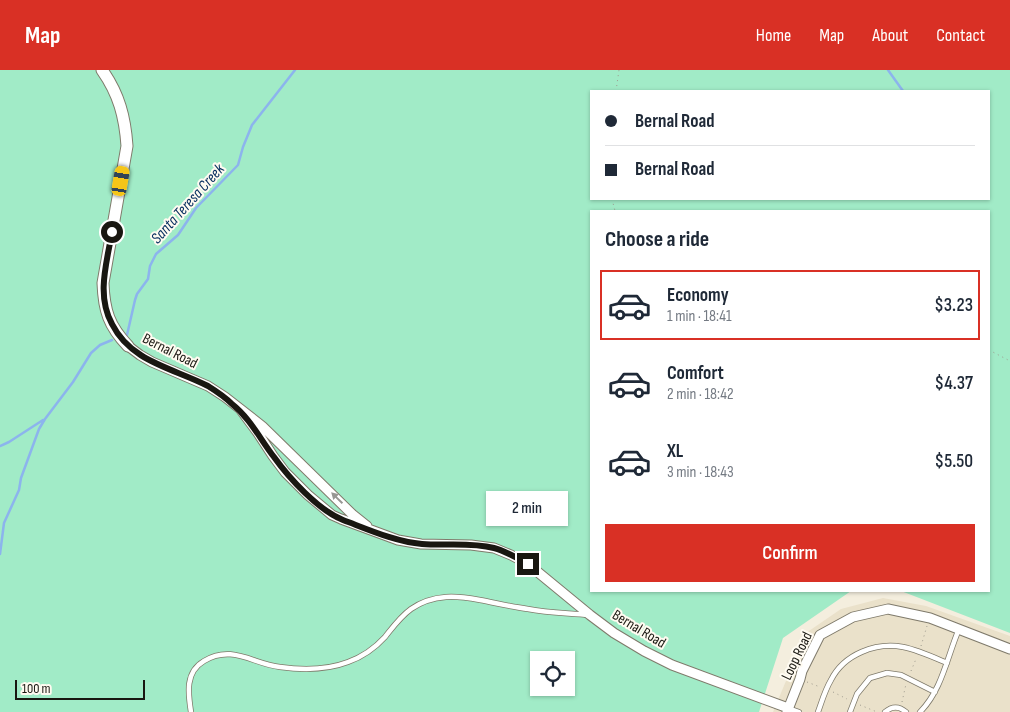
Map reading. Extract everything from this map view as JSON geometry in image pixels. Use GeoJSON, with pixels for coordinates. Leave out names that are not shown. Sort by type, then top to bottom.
{"type":"FeatureCollection","features":[{"type":"Feature","properties":{"kind":"street","name":"Bernal Road"},"geometry":{"type":"LineString","coordinates":[[102,70],[109,80],[123,113],[127,146],[104,283],[106,310],[118,335],[128,346],[152,362],[208,386],[225,397],[262,426],[352,514],[373,531]]}},
{"type":"Feature","properties":{"kind":"street","name":"Bernal Road"},"geometry":{"type":"LineString","coordinates":[[241,410],[285,472],[332,515],[398,540],[421,544],[471,545],[494,548],[511,554],[528,564],[590,616],[644,651],[788,710]]}},
{"type":"Feature","properties":{"kind":"street","name":"Loop Road"},"geometry":{"type":"LineString","coordinates":[[788,710],[802,671],[820,635],[853,617],[888,609],[930,618],[1010,649]]}},
{"type":"Feature","properties":{"kind":"lane"},"geometry":{"type":"LineString","coordinates":[[191,712],[188,696],[189,681],[193,670],[203,661],[226,654],[237,654],[268,665],[280,667],[315,669],[332,667],[362,656],[374,647],[410,609],[436,598],[448,596],[466,598],[530,610],[590,616]]}},
{"type":"Feature","properties":{"kind":"lane"},"geometry":{"type":"LineString","coordinates":[[920,712],[935,692],[959,629]]}},
{"type":"Feature","properties":{"kind":"lane"},"geometry":{"type":"LineString","coordinates":[[818,712],[832,678],[845,662],[863,650],[885,646],[904,647],[947,663]]}},
{"type":"Feature","properties":{"kind":"lane"},"geometry":{"type":"LineString","coordinates":[[850,712],[857,694],[870,678],[887,673],[901,675],[935,692]]}},
{"type":"Feature","properties":{"kind":"lane"},"geometry":{"type":"LineString","coordinates":[[885,712],[891,708],[900,708],[906,712]]}},
{"type":"Feature","properties":{"kind":"lane"},"geometry":{"type":"LineString","coordinates":[[788,710],[799,712]]}},
{"type":"Feature","properties":{"kind":"path"},"geometry":{"type":"LineString","coordinates":[[616,90],[619,70]]}},
{"type":"Feature","properties":{"kind":"path"},"geometry":{"type":"LineString","coordinates":[[990,351],[1010,361]]}},
{"type":"Feature","properties":{"kind":"path"},"geometry":{"type":"LineString","coordinates":[[900,708],[907,679],[919,652],[930,618]]}},
{"type":"Feature","properties":{"kind":"path"},"geometry":{"type":"LineString","coordinates":[[800,679],[878,712]]}},
{"type":"Feature","properties":{"kind":"shaded area"},"geometry":{"type":"Polygon","coordinates":[[[883,598],[926,606],[1010,636],[1010,712],[773,712],[806,633],[841,609],[883,598]]]}},
{"type":"Feature","properties":{"kind":"green space"},"geometry":{"type":"Polygon","coordinates":[[[0,70],[1010,70],[1010,633],[904,592],[990,592],[990,210],[590,210],[590,592],[850,592],[783,638],[759,712],[0,712],[0,70]]]}},
{"type":"Feature","properties":{"kind":"waterway","name":"Santa Teresa Creek"},"geometry":{"type":"LineString","coordinates":[[127,335],[137,294],[148,279],[150,266],[156,254],[178,235],[196,208],[238,165],[252,125],[295,70]]}},
{"type":"Feature","properties":{"kind":"waterway"},"geometry":{"type":"LineString","coordinates":[[888,70],[902,90]]}},
{"type":"Feature","properties":{"kind":"waterway","name":"Santa Teresa Creek"},"geometry":{"type":"LineString","coordinates":[[0,554],[4,523],[19,490],[21,478],[39,429],[73,382],[91,353],[100,345],[112,340]]}},
{"type":"Feature","properties":{"kind":"waterway"},"geometry":{"type":"LineString","coordinates":[[0,446],[43,420]]}},
{"type":"Feature","properties":{"kind":"route"},"geometry":{"type":"LineString","coordinates":[[112,232],[104,283],[104,298],[106,310],[118,335],[140,355],[208,386],[241,410],[285,472],[323,509],[341,519],[398,540],[421,544],[471,545],[494,548],[511,554],[528,564]]}}]}
